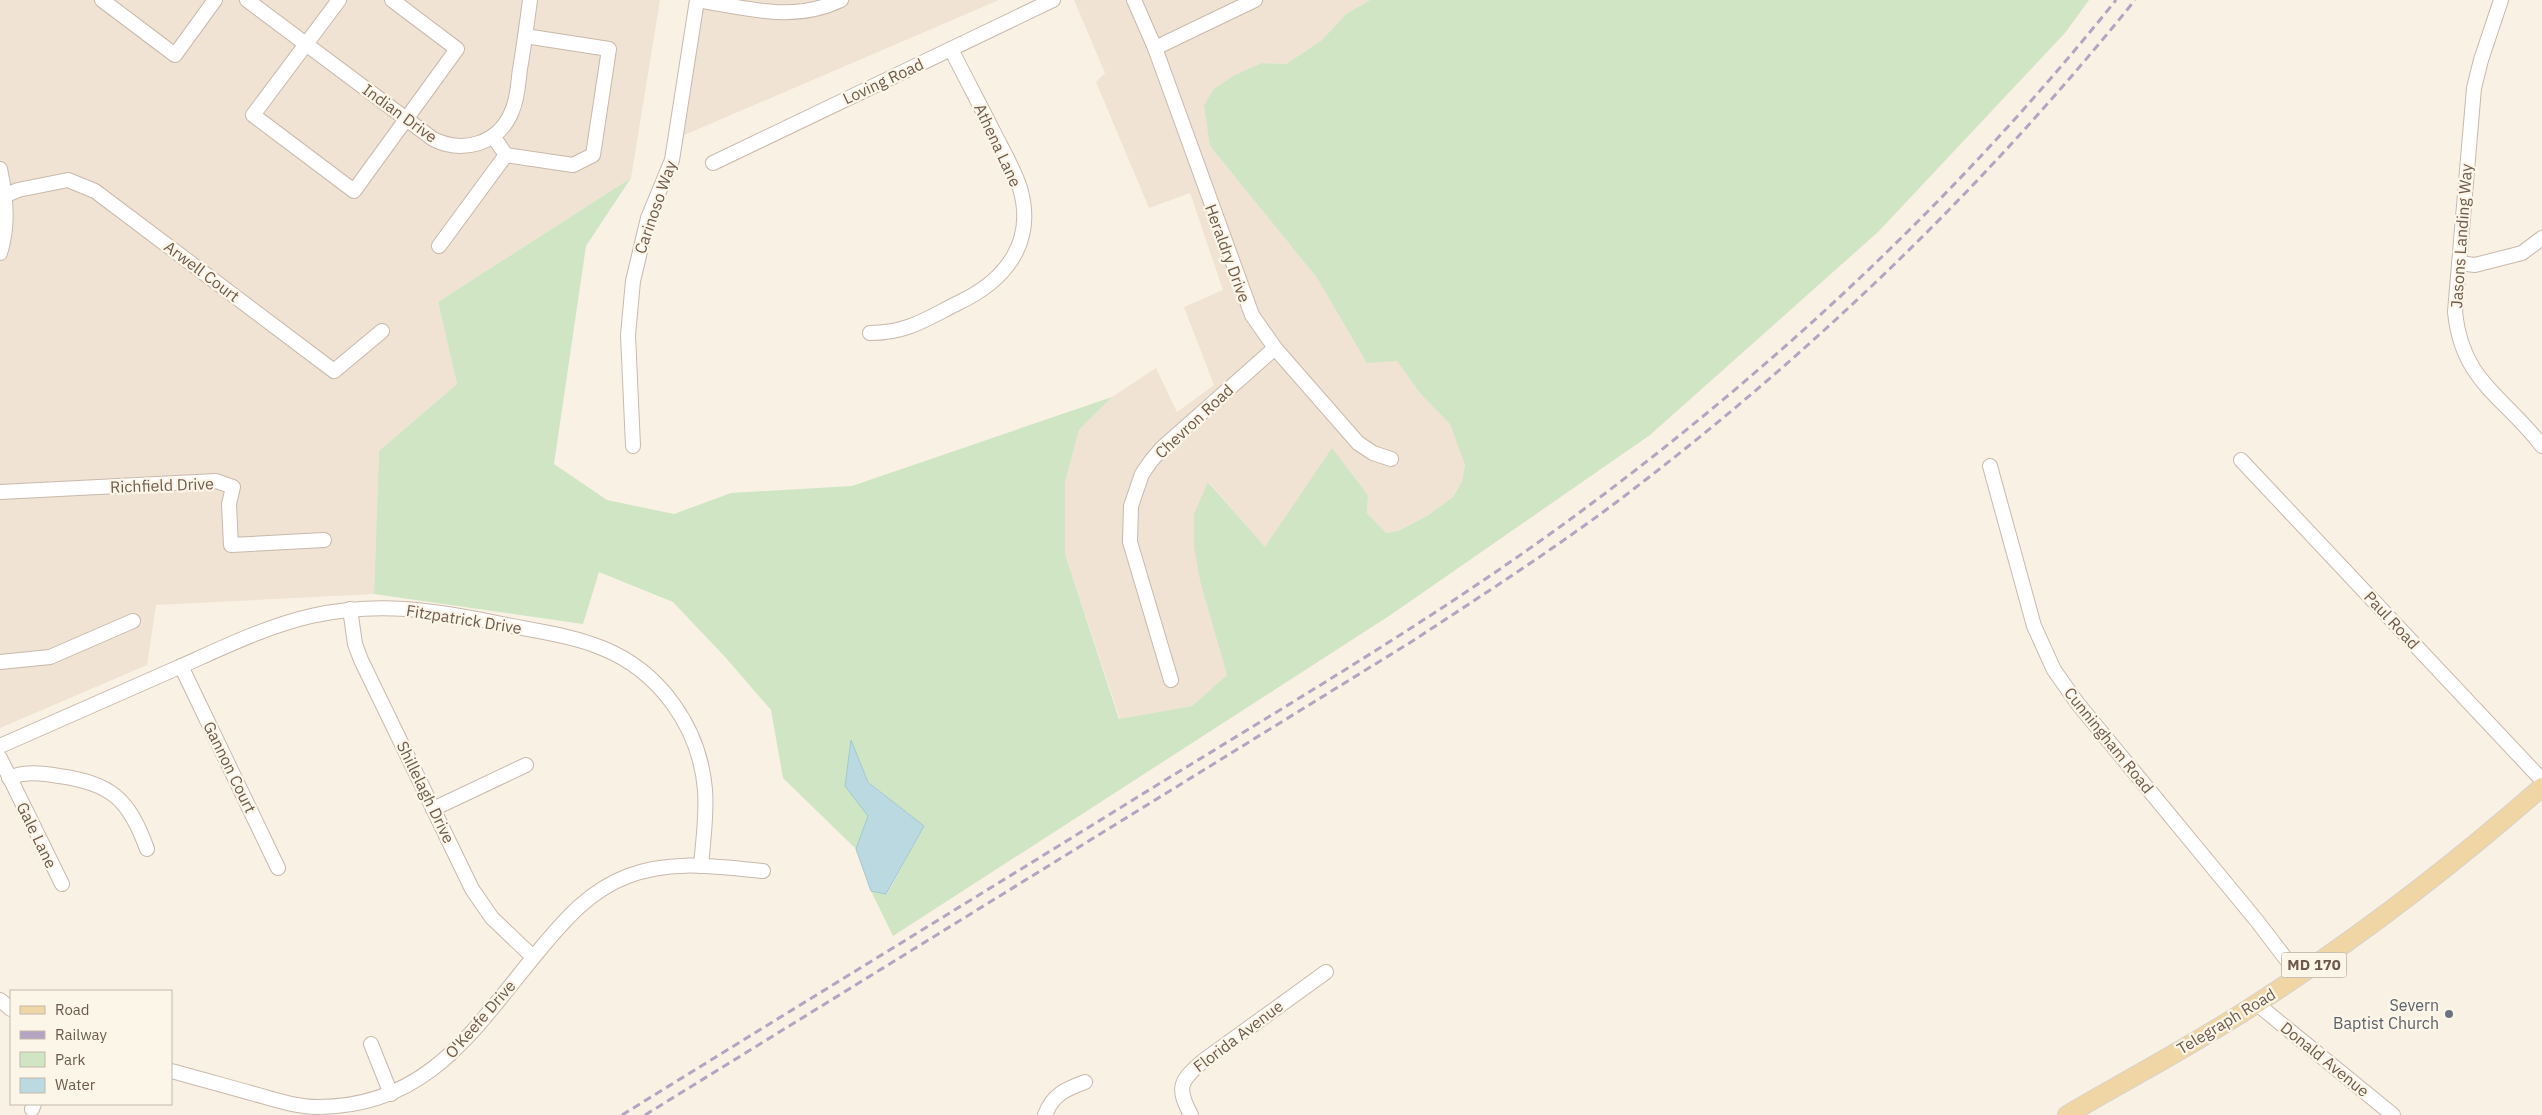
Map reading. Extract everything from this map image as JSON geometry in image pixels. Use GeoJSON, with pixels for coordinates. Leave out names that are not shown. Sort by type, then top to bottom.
{"type":"FeatureCollection","features":[{"type":"Feature","properties":{"kind":"main road","name":"Telegraph Road"},"geometry":{"type":"LineString","coordinates":[[2067,1115],[2257,1004],[2298,976],[2444,871],[2542,787]]}},
{"type":"Feature","properties":{"kind":"street"},"geometry":{"type":"LineString","coordinates":[[102,0],[175,55],[215,0]]}},
{"type":"Feature","properties":{"kind":"street","name":"Indian Drive"},"geometry":{"type":"LineString","coordinates":[[247,0],[406,119],[444,144],[470,146],[492,136],[501,129],[513,110],[530,0]]}},
{"type":"Feature","properties":{"kind":"street"},"geometry":{"type":"LineString","coordinates":[[339,0],[253,115],[354,191],[458,49],[392,0]]}},
{"type":"Feature","properties":{"kind":"street"},"geometry":{"type":"LineString","coordinates":[[697,0],[784,13],[803,13],[841,0]]}},
{"type":"Feature","properties":{"kind":"street","name":"Carinoso Way"},"geometry":{"type":"LineString","coordinates":[[633,446],[628,335],[632,281],[648,218],[672,160],[697,0]]}},
{"type":"Feature","properties":{"kind":"street","name":"Loving Road"},"geometry":{"type":"LineString","coordinates":[[713,163],[1053,0]]}},
{"type":"Feature","properties":{"kind":"street","name":"Heraldry Drive"},"geometry":{"type":"LineString","coordinates":[[1134,0],[1155,48],[1244,298],[1262,331],[1358,443],[1373,453],[1390,459]]}},
{"type":"Feature","properties":{"kind":"street"},"geometry":{"type":"LineString","coordinates":[[1155,48],[1255,0]]}},
{"type":"Feature","properties":{"kind":"street","name":"Jasons Landing Way"},"geometry":{"type":"LineString","coordinates":[[2501,0],[2481,60],[2474,88],[2455,312],[2460,344],[2475,373],[2542,446]]}},
{"type":"Feature","properties":{"kind":"street"},"geometry":{"type":"LineString","coordinates":[[492,136],[506,155],[573,165],[593,155],[608,48],[525,36]]}},
{"type":"Feature","properties":{"kind":"street","name":"Athena Lane"},"geometry":{"type":"LineString","coordinates":[[870,333],[901,330],[974,296],[1004,272],[1016,252],[1020,240],[1024,217],[1020,188],[951,49]]}},
{"type":"Feature","properties":{"kind":"street"},"geometry":{"type":"LineString","coordinates":[[439,246],[506,155]]}},
{"type":"Feature","properties":{"kind":"street"},"geometry":{"type":"LineString","coordinates":[[0,169],[6,195],[6,216],[0,252]]}},
{"type":"Feature","properties":{"kind":"street","name":"Arwell Court"},"geometry":{"type":"LineString","coordinates":[[6,195],[18,190],[68,180],[95,191],[334,371],[382,331]]}},
{"type":"Feature","properties":{"kind":"street"},"geometry":{"type":"LineString","coordinates":[[2459,263],[2475,264],[2522,253],[2542,238]]}},
{"type":"Feature","properties":{"kind":"street","name":"Chevron Road"},"geometry":{"type":"LineString","coordinates":[[1172,680],[1130,542],[1128,523],[1135,490],[1142,474],[1162,448],[1275,348]]}},
{"type":"Feature","properties":{"kind":"street","name":"Paul Road"},"geometry":{"type":"LineString","coordinates":[[2241,460],[2542,780]]}},
{"type":"Feature","properties":{"kind":"street","name":"Cunningham Road"},"geometry":{"type":"LineString","coordinates":[[1990,466],[2034,626],[2054,670],[2078,704],[2235,894],[2298,976]]}},
{"type":"Feature","properties":{"kind":"street","name":"Richfield Drive"},"geometry":{"type":"LineString","coordinates":[[0,492],[216,481],[232,487],[229,504],[231,545],[324,540]]}},
{"type":"Feature","properties":{"kind":"street","name":"Fitzpatrick Drive"},"geometry":{"type":"LineString","coordinates":[[0,746],[266,629],[309,617],[350,610],[417,608],[447,612],[589,643],[635,666],[650,678],[676,708],[687,725],[699,755],[705,803],[701,866]]}},
{"type":"Feature","properties":{"kind":"street","name":"Shillelagh Drive"},"geometry":{"type":"LineString","coordinates":[[350,610],[355,644],[361,660],[481,904],[505,932],[534,957]]}},
{"type":"Feature","properties":{"kind":"street"},"geometry":{"type":"LineString","coordinates":[[0,662],[50,657],[133,621]]}},
{"type":"Feature","properties":{"kind":"street","name":"Gannon Court"},"geometry":{"type":"LineString","coordinates":[[181,666],[278,868]]}},
{"type":"Feature","properties":{"kind":"street","name":"Gale Lane"},"geometry":{"type":"LineString","coordinates":[[0,758],[62,884]]}},
{"type":"Feature","properties":{"kind":"street"},"geometry":{"type":"LineString","coordinates":[[433,809],[526,765]]}},
{"type":"Feature","properties":{"kind":"street"},"geometry":{"type":"LineString","coordinates":[[9,778],[25,773],[54,775],[89,781],[103,786],[122,801],[137,824],[147,849]]}},
{"type":"Feature","properties":{"kind":"street","name":"O'Keefe Drive"},"geometry":{"type":"LineString","coordinates":[[172,1071],[276,1100],[316,1107],[358,1104],[391,1094],[424,1077],[449,1056],[578,906],[615,882],[654,868],[701,866],[763,871]]}},
{"type":"Feature","properties":{"kind":"street","name":"Florida Avenue"},"geometry":{"type":"LineString","coordinates":[[1191,1115],[1181,1094],[1181,1086],[1185,1077],[1203,1061],[1326,972]]}},
{"type":"Feature","properties":{"kind":"street"},"geometry":{"type":"LineString","coordinates":[[0,1000],[10,1008]]}},
{"type":"Feature","properties":{"kind":"street","name":"Donald Avenue"},"geometry":{"type":"LineString","coordinates":[[2257,1004],[2393,1115]]}},
{"type":"Feature","properties":{"kind":"street"},"geometry":{"type":"LineString","coordinates":[[371,1044],[391,1094]]}},
{"type":"Feature","properties":{"kind":"street"},"geometry":{"type":"LineString","coordinates":[[1045,1115],[1054,1098],[1062,1091],[1085,1082]]}},
{"type":"Feature","properties":{"kind":"shaded area"},"geometry":{"type":"Polygon","coordinates":[[[0,0],[660,0],[631,178],[438,302],[457,384],[379,451],[374,594],[156,605],[147,665],[0,728],[0,0]]]}},
{"type":"Feature","properties":{"kind":"shaded area"},"geometry":{"type":"Polygon","coordinates":[[[700,0],[999,0],[675,139],[700,0]]]}},
{"type":"Feature","properties":{"kind":"shaded area"},"geometry":{"type":"Polygon","coordinates":[[[1074,0],[1370,0],[1346,14],[1322,40],[1286,64],[1262,63],[1210,146],[1317,278],[1367,362],[1397,360],[1420,393],[1451,424],[1465,465],[1462,481],[1453,497],[1427,516],[1398,531],[1386,533],[1367,513],[1368,495],[1332,449],[1265,548],[1209,482],[1201,585],[1227,675],[1192,706],[1120,719],[1065,554],[1065,482],[1079,430],[1112,397],[1156,368],[1177,412],[1214,385],[1184,307],[1223,290],[1190,193],[1149,208],[1096,82],[1105,73],[1074,0]]]}},
{"type":"Feature","properties":{"kind":"green space"},"geometry":{"type":"Polygon","coordinates":[[[1370,0],[2089,0],[2065,33],[1878,232],[1650,435],[1392,614],[893,936],[871,891],[887,894],[924,826],[868,781],[851,741],[845,785],[868,816],[856,849],[783,778],[771,710],[726,658],[673,602],[599,572],[583,624],[374,594],[379,451],[457,384],[438,302],[631,178],[586,246],[554,464],[607,500],[674,514],[731,493],[852,486],[1112,397],[1079,430],[1065,482],[1065,554],[1119,719],[1192,706],[1227,675],[1201,585],[1194,547],[1194,514],[1208,482],[1265,547],[1332,448],[1368,495],[1367,513],[1386,533],[1398,531],[1427,516],[1453,497],[1462,481],[1465,465],[1450,424],[1420,393],[1397,361],[1367,363],[1317,278],[1210,146],[1204,105],[1214,89],[1233,76],[1262,63],[1286,64],[1322,40],[1346,14],[1370,0]]]}},
{"type":"Feature","properties":{"kind":"water"},"geometry":{"type":"Polygon","coordinates":[[[851,740],[868,782],[924,826],[886,894],[871,891],[856,849],[868,816],[845,786],[851,740]]]}},
{"type":"Feature","properties":{"kind":"railway"},"geometry":{"type":"LineString","coordinates":[[622,1115],[1357,662],[1466,592],[1572,518],[1721,402],[1861,277],[1993,143],[2116,0]]}},
{"type":"Feature","properties":{"kind":"railway"},"geometry":{"type":"LineString","coordinates":[[645,1115],[1411,642],[1529,564],[1616,502],[1712,427],[1778,372],[1904,255],[1965,194],[2023,131],[2135,0]]}},
{"type":"Feature","properties":{"kind":"place","name":"Severn Baptist Church"},"geometry":{"type":"Point","coordinates":[2449,1014]}}]}
